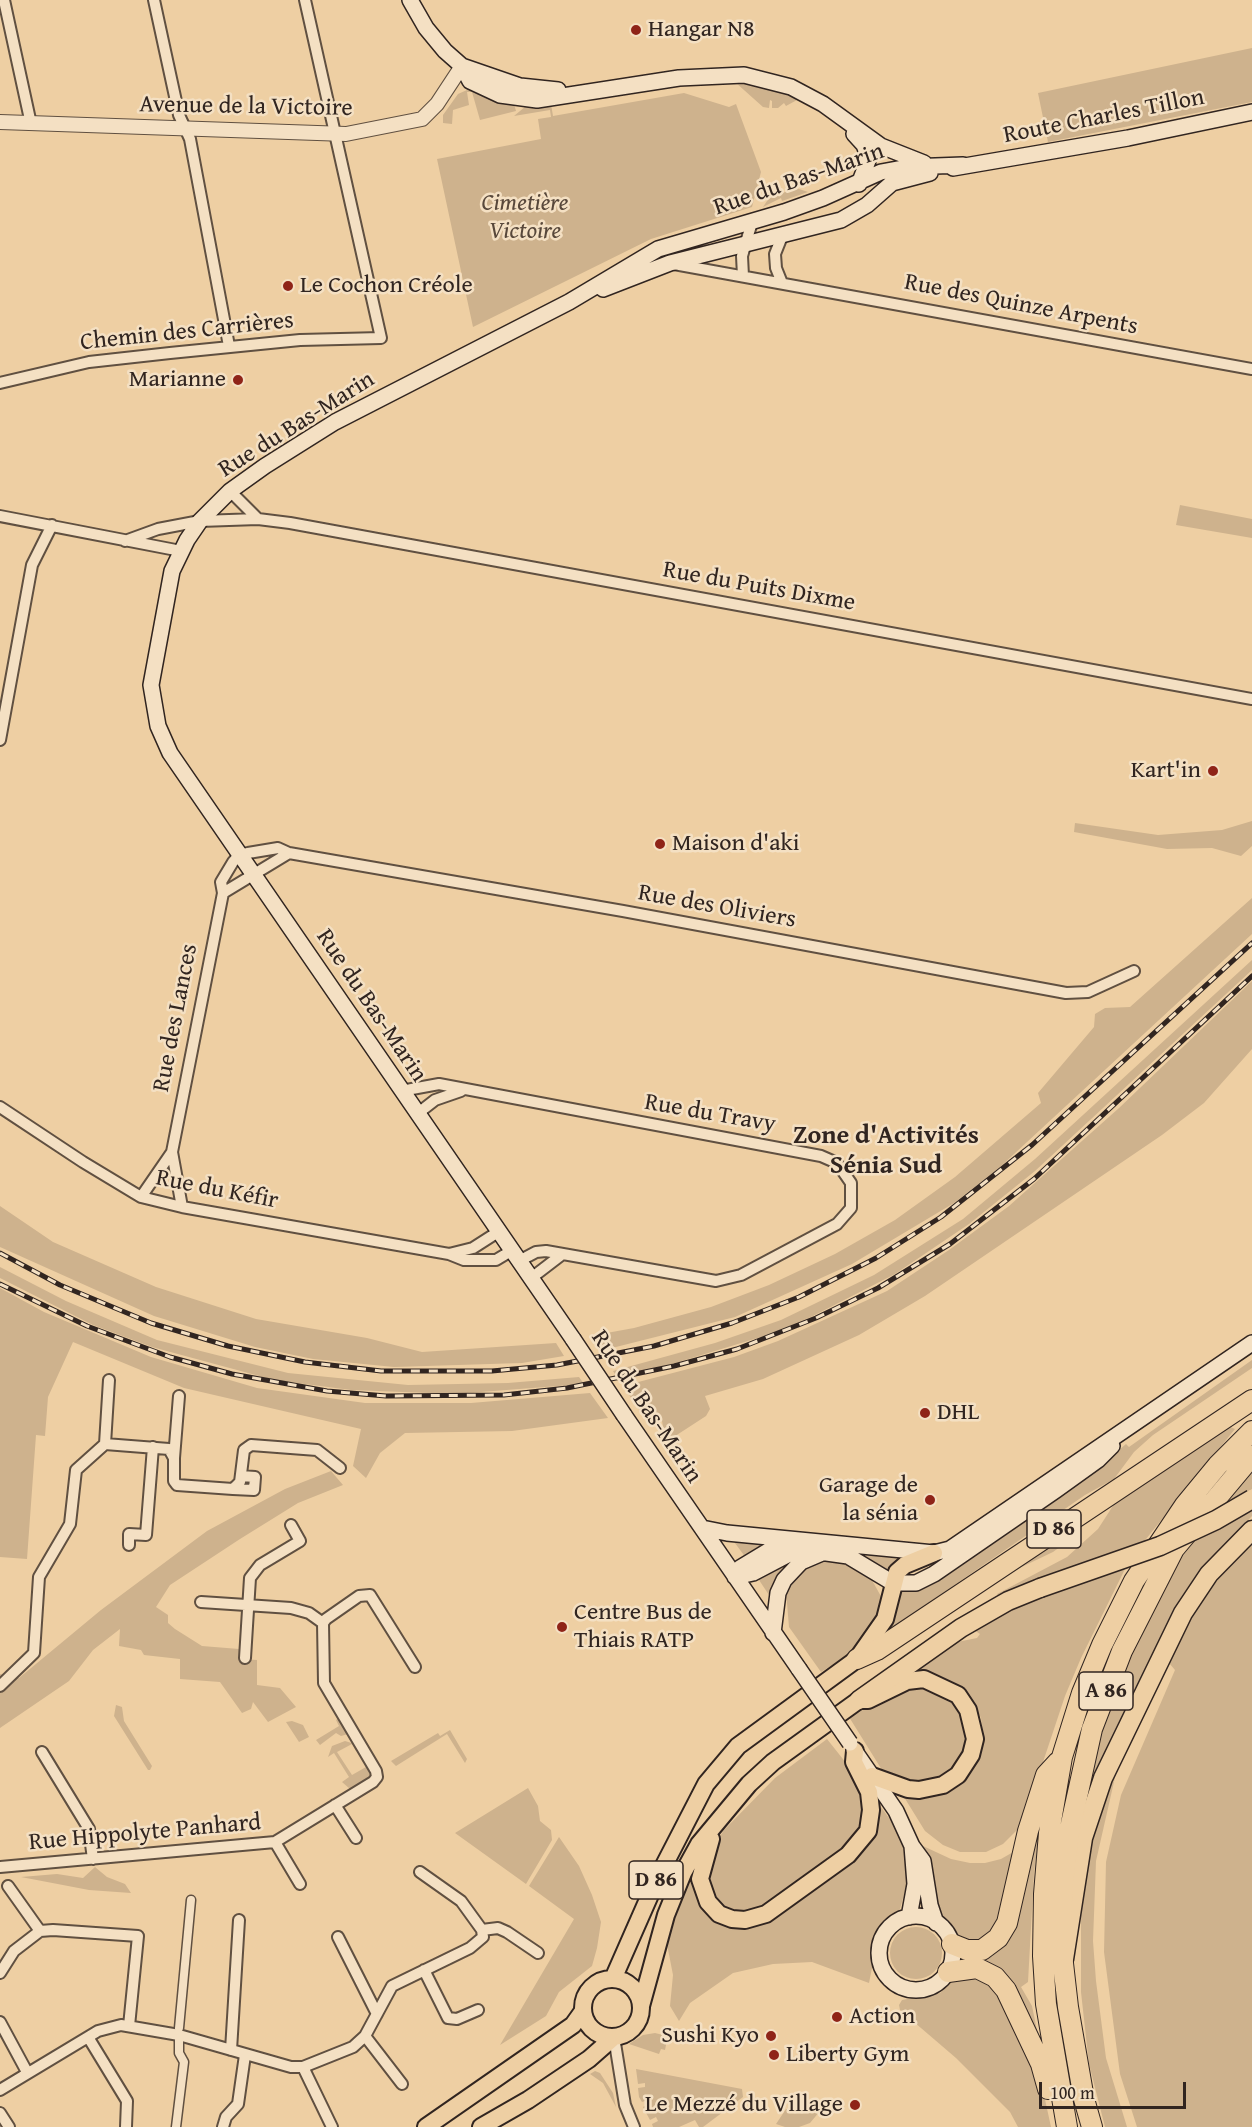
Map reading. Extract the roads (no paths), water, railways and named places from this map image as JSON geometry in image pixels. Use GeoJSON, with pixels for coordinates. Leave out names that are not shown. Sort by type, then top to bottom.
{"type":"FeatureCollection","features":[{"type":"Feature","properties":{"kind":"highway","name":"D 86"},"geometry":{"type":"LineString","coordinates":[[857,1659],[877,1650],[1252,1400]]}},
{"type":"Feature","properties":{"kind":"highway","name":"A 86"},"geometry":{"type":"LineString","coordinates":[[1065,2127],[1046,2004],[1043,1956],[1044,1894],[1049,1833],[1062,1756],[1085,1685],[1134,1581],[1185,1505],[1218,1465],[1252,1431]]}},
{"type":"Feature","properties":{"kind":"highway","name":"A 86"},"geometry":{"type":"LineString","coordinates":[[1092,2127],[1084,2099],[1072,2030],[1060,1937],[1069,1833],[1092,1729],[1122,1651],[1174,1549],[1252,1456]]}},
{"type":"Feature","properties":{"kind":"highway","name":"D 86"},"geometry":{"type":"LineString","coordinates":[[859,1700],[961,1628],[1008,1601],[1160,1546],[1216,1520],[1252,1499]]}},
{"type":"Feature","properties":{"kind":"highway"},"geometry":{"type":"LineString","coordinates":[[1063,1964],[1083,1839],[1102,1778],[1183,1613],[1209,1574],[1252,1530]]}},
{"type":"Feature","properties":{"kind":"highway"},"geometry":{"type":"LineString","coordinates":[[952,1944],[974,1951],[987,1948],[998,1938],[1007,1923],[1028,1831],[1046,1775],[1062,1756]]}},
{"type":"Feature","properties":{"kind":"highway"},"geometry":{"type":"LineString","coordinates":[[948,1972],[977,1968],[994,1977],[1006,1990],[1041,2064],[1053,2110],[1065,2127]]}},
{"type":"Feature","properties":{"kind":"main road"},"geometry":{"type":"LineString","coordinates":[[410,0],[426,28],[445,51],[462,66],[520,86],[576,92],[701,75],[744,75],[791,87],[823,104],[881,146],[930,170]]}},
{"type":"Feature","properties":{"kind":"main road","name":"Route Charles Tillon"},"geometry":{"type":"LineString","coordinates":[[963,165],[1128,138],[1252,112]]}},
{"type":"Feature","properties":{"kind":"main road"},"geometry":{"type":"LineString","coordinates":[[845,122],[869,155],[869,162],[859,184]]}},
{"type":"Feature","properties":{"kind":"main road"},"geometry":{"type":"LineString","coordinates":[[881,146],[892,159],[908,167]]}},
{"type":"Feature","properties":{"kind":"main road"},"geometry":{"type":"LineString","coordinates":[[859,209],[881,172],[884,163],[881,146]]}},
{"type":"Feature","properties":{"kind":"main road","name":"Rue du Bas-Marin"},"geometry":{"type":"LineString","coordinates":[[569,302],[670,263],[841,220],[892,183],[930,170],[963,165]]}},
{"type":"Feature","properties":{"kind":"main road","name":"Rue du Bas-Marin"},"geometry":{"type":"LineString","coordinates":[[930,170],[908,167],[881,172],[859,184],[752,222],[658,249],[569,302],[335,422],[265,466],[230,491],[200,521],[181,551],[167,590],[151,685],[155,715],[170,753],[896,1811],[912,1846],[923,1861],[930,1905],[936,1923]]}},
{"type":"Feature","properties":{"kind":"main road"},"geometry":{"type":"LineString","coordinates":[[857,1659],[885,1619],[893,1583],[905,1565],[934,1552],[956,1546],[1252,1343]]}},
{"type":"Feature","properties":{"kind":"main road"},"geometry":{"type":"LineString","coordinates":[[735,1577],[753,1573],[794,1552],[827,1552],[858,1560],[893,1583],[912,1585],[934,1574],[1098,1460],[1134,1424]]}},
{"type":"Feature","properties":{"kind":"main road"},"geometry":{"type":"LineString","coordinates":[[702,1528],[788,1539],[934,1552]]}},
{"type":"Feature","properties":{"kind":"main road"},"geometry":{"type":"LineString","coordinates":[[735,1577],[740,1568],[788,1539]]}},
{"type":"Feature","properties":{"kind":"main road"},"geometry":{"type":"LineString","coordinates":[[773,1633],[778,1593],[784,1580],[801,1562],[827,1552]]}},
{"type":"Feature","properties":{"kind":"main road","name":"D 86"},"geometry":{"type":"LineString","coordinates":[[613,1979],[681,1828],[720,1765],[745,1740],[857,1659]]}},
{"type":"Feature","properties":{"kind":"main road"},"geometry":{"type":"LineString","coordinates":[[859,1700],[868,1700],[907,1681],[924,1679],[958,1695],[968,1710],[974,1728],[974,1747],[964,1767],[943,1785],[926,1790],[908,1789],[872,1776]]}},
{"type":"Feature","properties":{"kind":"main road","name":"D 86"},"geometry":{"type":"LineString","coordinates":[[481,2127],[528,2100],[589,2059],[614,2037],[624,2035],[635,2027],[674,1892],[699,1844],[749,1784],[773,1762],[859,1700]]}},
{"type":"Feature","properties":{"kind":"main road"},"geometry":{"type":"LineString","coordinates":[[716,1825],[702,1865],[700,1879],[708,1902],[719,1914],[732,1919],[745,1920],[766,1914],[848,1855],[867,1831],[871,1810],[869,1792],[854,1762],[852,1747]]}},
{"type":"Feature","properties":{"kind":"main road"},"geometry":{"type":"LineString","coordinates":[[909,1917],[915,1884],[912,1846]]}},
{"type":"Feature","properties":{"kind":"main road"},"geometry":{"type":"LineString","coordinates":[[909,1917],[924,1917],[936,1923],[946,1932],[952,1944],[952,1961],[948,1972],[935,1986],[917,1991],[898,1986],[887,1976],[879,1959],[881,1941],[892,1925],[909,1917]]}},
{"type":"Feature","properties":{"kind":"main road"},"geometry":{"type":"LineString","coordinates":[[426,2127],[573,2025],[583,2011],[589,1990],[601,1982],[613,1979],[632,1987],[641,2006]]}},
{"type":"Feature","properties":{"kind":"main road"},"geometry":{"type":"LineString","coordinates":[[583,2011],[592,2029],[604,2036],[614,2037]]}},
{"type":"Feature","properties":{"kind":"street"},"geometry":{"type":"LineString","coordinates":[[4,0],[31,123]]}},
{"type":"Feature","properties":{"kind":"street"},"geometry":{"type":"LineString","coordinates":[[154,0],[185,129],[190,139],[229,346]]}},
{"type":"Feature","properties":{"kind":"street"},"geometry":{"type":"LineString","coordinates":[[305,0],[334,135]]}},
{"type":"Feature","properties":{"kind":"street","name":"Avenue de la Victoire"},"geometry":{"type":"LineString","coordinates":[[0,122],[334,135],[422,119],[437,104],[462,66]]}},
{"type":"Feature","properties":{"kind":"street","name":"Chemin des Carrières"},"geometry":{"type":"LineString","coordinates":[[0,383],[89,362],[229,346],[381,338],[334,135]]}},
{"type":"Feature","properties":{"kind":"street"},"geometry":{"type":"LineString","coordinates":[[742,276],[744,243],[752,222]]}},
{"type":"Feature","properties":{"kind":"street"},"geometry":{"type":"LineString","coordinates":[[782,283],[776,268],[775,254],[783,234]]}},
{"type":"Feature","properties":{"kind":"street","name":"Rue des Quinze Arpents"},"geometry":{"type":"LineString","coordinates":[[641,258],[1252,369]]}},
{"type":"Feature","properties":{"kind":"street"},"geometry":{"type":"LineString","coordinates":[[230,491],[258,519]]}},
{"type":"Feature","properties":{"kind":"street"},"geometry":{"type":"LineString","coordinates":[[0,516],[181,551]]}},
{"type":"Feature","properties":{"kind":"street","name":"Rue du Puits Dixme"},"geometry":{"type":"LineString","coordinates":[[125,541],[158,529],[200,521],[258,519],[1252,699]]}},
{"type":"Feature","properties":{"kind":"street"},"geometry":{"type":"LineString","coordinates":[[0,740],[32,565],[52,525]]}},
{"type":"Feature","properties":{"kind":"street","name":"Rue des Oliviers"},"geometry":{"type":"LineString","coordinates":[[239,855],[272,848],[289,853],[623,911],[1066,993],[1088,992],[1110,984],[1134,971]]}},
{"type":"Feature","properties":{"kind":"street"},"geometry":{"type":"LineString","coordinates":[[223,893],[289,853]]}},
{"type":"Feature","properties":{"kind":"street","name":"Rue des Lances"},"geometry":{"type":"LineString","coordinates":[[141,1197],[171,1152],[223,893],[223,877],[239,855]]}},
{"type":"Feature","properties":{"kind":"street","name":"Rue du Travy"},"geometry":{"type":"LineString","coordinates":[[401,1090],[440,1084],[821,1156],[837,1163],[851,1183],[851,1208],[837,1224],[741,1275],[716,1281],[541,1251],[515,1256]]}},
{"type":"Feature","properties":{"kind":"street","name":"Rue du Travy"},"geometry":{"type":"LineString","coordinates":[[417,1114],[435,1100],[464,1090]]}},
{"type":"Feature","properties":{"kind":"street","name":"Rue du Kéfir"},"geometry":{"type":"LineString","coordinates":[[0,1107],[141,1197],[182,1207],[449,1254],[464,1260],[496,1260],[515,1256]]}},
{"type":"Feature","properties":{"kind":"street","name":"Rue des Lances"},"geometry":{"type":"LineString","coordinates":[[171,1152],[182,1207]]}},
{"type":"Feature","properties":{"kind":"street","name":"Rue du Kéfir"},"geometry":{"type":"LineString","coordinates":[[449,1254],[473,1248],[498,1232]]}},
{"type":"Feature","properties":{"kind":"street"},"geometry":{"type":"LineString","coordinates":[[530,1279],[560,1256]]}},
{"type":"Feature","properties":{"kind":"street"},"geometry":{"type":"LineString","coordinates":[[0,1686],[34,1653],[39,1577],[70,1524],[76,1470],[105,1444],[109,1380]]}},
{"type":"Feature","properties":{"kind":"street"},"geometry":{"type":"LineString","coordinates":[[179,1396],[174,1458],[174,1481],[177,1485],[254,1490],[255,1477],[241,1476]]}},
{"type":"Feature","properties":{"kind":"street"},"geometry":{"type":"LineString","coordinates":[[105,1444],[169,1449],[174,1458]]}},
{"type":"Feature","properties":{"kind":"street"},"geometry":{"type":"LineString","coordinates":[[233,1489],[240,1482],[243,1452],[251,1445],[317,1450],[340,1468]]}},
{"type":"Feature","properties":{"kind":"street"},"geometry":{"type":"LineString","coordinates":[[129,1545],[129,1534],[146,1535],[153,1447]]}},
{"type":"Feature","properties":{"kind":"street"},"geometry":{"type":"LineString","coordinates":[[245,1658],[250,1605],[249,1582],[255,1569],[300,1541],[291,1525]]}},
{"type":"Feature","properties":{"kind":"street"},"geometry":{"type":"LineString","coordinates":[[201,1602],[291,1608],[309,1612],[323,1623],[329,1616],[359,1596],[370,1595],[415,1667]]}},
{"type":"Feature","properties":{"kind":"street","name":"Rue Hippolyte Panhard"},"geometry":{"type":"LineString","coordinates":[[0,1867],[274,1842],[373,1782],[376,1771],[324,1683],[323,1623]]}},
{"type":"Feature","properties":{"kind":"street"},"geometry":{"type":"LineString","coordinates":[[42,1752],[89,1829],[93,1859]]}},
{"type":"Feature","properties":{"kind":"street"},"geometry":{"type":"LineString","coordinates":[[335,1805],[356,1838]]}},
{"type":"Feature","properties":{"kind":"street"},"geometry":{"type":"LineString","coordinates":[[274,1842],[300,1884]]}},
{"type":"Feature","properties":{"kind":"street"},"geometry":{"type":"LineString","coordinates":[[0,2090],[88,2037],[110,2027],[129,2026],[179,2034],[291,2067],[303,2067],[348,2050],[365,2036],[392,1986],[478,1943],[483,1937],[482,1930],[461,1901],[420,1872]]}},
{"type":"Feature","properties":{"kind":"street"},"geometry":{"type":"LineString","coordinates":[[8,1886],[40,1931]]}},
{"type":"Feature","properties":{"kind":"street"},"geometry":{"type":"LineString","coordinates":[[179,2028],[191,1900]]}},
{"type":"Feature","properties":{"kind":"street"},"geometry":{"type":"LineString","coordinates":[[231,2050],[239,1920]]}},
{"type":"Feature","properties":{"kind":"street"},"geometry":{"type":"LineString","coordinates":[[482,1930],[498,1928],[538,1953]]}},
{"type":"Feature","properties":{"kind":"street"},"geometry":{"type":"LineString","coordinates":[[0,1973],[14,1951],[40,1931],[53,1929],[138,1936],[129,2026]]}},
{"type":"Feature","properties":{"kind":"street"},"geometry":{"type":"LineString","coordinates":[[338,1937],[377,2014]]}},
{"type":"Feature","properties":{"kind":"street"},"geometry":{"type":"LineString","coordinates":[[424,1970],[448,2018],[457,2019],[478,2010]]}},
{"type":"Feature","properties":{"kind":"street"},"geometry":{"type":"LineString","coordinates":[[0,2022],[27,2072]]}},
{"type":"Feature","properties":{"kind":"street"},"geometry":{"type":"LineString","coordinates":[[365,2036],[402,2084]]}},
{"type":"Feature","properties":{"kind":"street"},"geometry":{"type":"LineString","coordinates":[[88,2037],[127,2100],[126,2127]]}},
{"type":"Feature","properties":{"kind":"street"},"geometry":{"type":"LineString","coordinates":[[614,2037],[625,2105],[634,2127]]}},
{"type":"Feature","properties":{"kind":"street"},"geometry":{"type":"LineString","coordinates":[[176,2127],[184,2062],[179,2053],[179,2040]]}},
{"type":"Feature","properties":{"kind":"street"},"geometry":{"type":"LineString","coordinates":[[223,2127],[226,2117],[238,2104],[245,2055]]}},
{"type":"Feature","properties":{"kind":"street"},"geometry":{"type":"LineString","coordinates":[[303,2067],[332,2127]]}},
{"type":"Feature","properties":{"kind":"street"},"geometry":{"type":"LineString","coordinates":[[0,2113],[9,2127]]}},
{"type":"Feature","properties":{"kind":"railway"},"geometry":{"type":"LineString","coordinates":[[0,1253],[60,1285],[151,1323],[228,1346],[305,1362],[381,1371],[492,1371],[557,1365],[654,1346],[732,1323],[799,1297],[876,1258],[941,1217],[1032,1145],[1252,943]]}},
{"type":"Feature","properties":{"kind":"railway"},"geometry":{"type":"LineString","coordinates":[[0,1284],[87,1326],[170,1357],[232,1374],[327,1391],[386,1396],[504,1395],[567,1388],[674,1366],[737,1349],[816,1318],[878,1288],[950,1244],[1034,1179],[1252,976]]}},
{"type":"Feature","properties":{"kind":"place","name":"Hangar N8"},"geometry":{"type":"Point","coordinates":[636,30]}},
{"type":"Feature","properties":{"kind":"place","name":"Le Cochon Créole"},"geometry":{"type":"Point","coordinates":[288,286]}},
{"type":"Feature","properties":{"kind":"place","name":"Marianne"},"geometry":{"type":"Point","coordinates":[238,380]}},
{"type":"Feature","properties":{"kind":"place","name":"Kart'in"},"geometry":{"type":"Point","coordinates":[1213,771]}},
{"type":"Feature","properties":{"kind":"place","name":"Maison d'aki"},"geometry":{"type":"Point","coordinates":[660,844]}},
{"type":"Feature","properties":{"kind":"place","name":"DHL"},"geometry":{"type":"Point","coordinates":[925,1413]}},
{"type":"Feature","properties":{"kind":"place","name":"Garage de la sénia"},"geometry":{"type":"Point","coordinates":[930,1500]}},
{"type":"Feature","properties":{"kind":"place","name":"Centre Bus de Thiais RATP"},"geometry":{"type":"Point","coordinates":[562,1627]}},
{"type":"Feature","properties":{"kind":"place","name":"Action"},"geometry":{"type":"Point","coordinates":[837,2017]}},
{"type":"Feature","properties":{"kind":"place","name":"Sushi Kyo"},"geometry":{"type":"Point","coordinates":[771,2036]}},
{"type":"Feature","properties":{"kind":"place","name":"Liberty Gym"},"geometry":{"type":"Point","coordinates":[774,2055]}},
{"type":"Feature","properties":{"kind":"place","name":"Le Mezzé du Village"},"geometry":{"type":"Point","coordinates":[855,2105]}},
{"type":"Feature","properties":{"kind":"district","name":"Zone d'Activités Sénia Sud"},"geometry":{"type":"Point","coordinates":[886,1151]}},
{"type":"Feature","properties":{"kind":"park label","name":"Cimetière Victoire"},"geometry":{"type":"Point","coordinates":[525,218]}}]}
